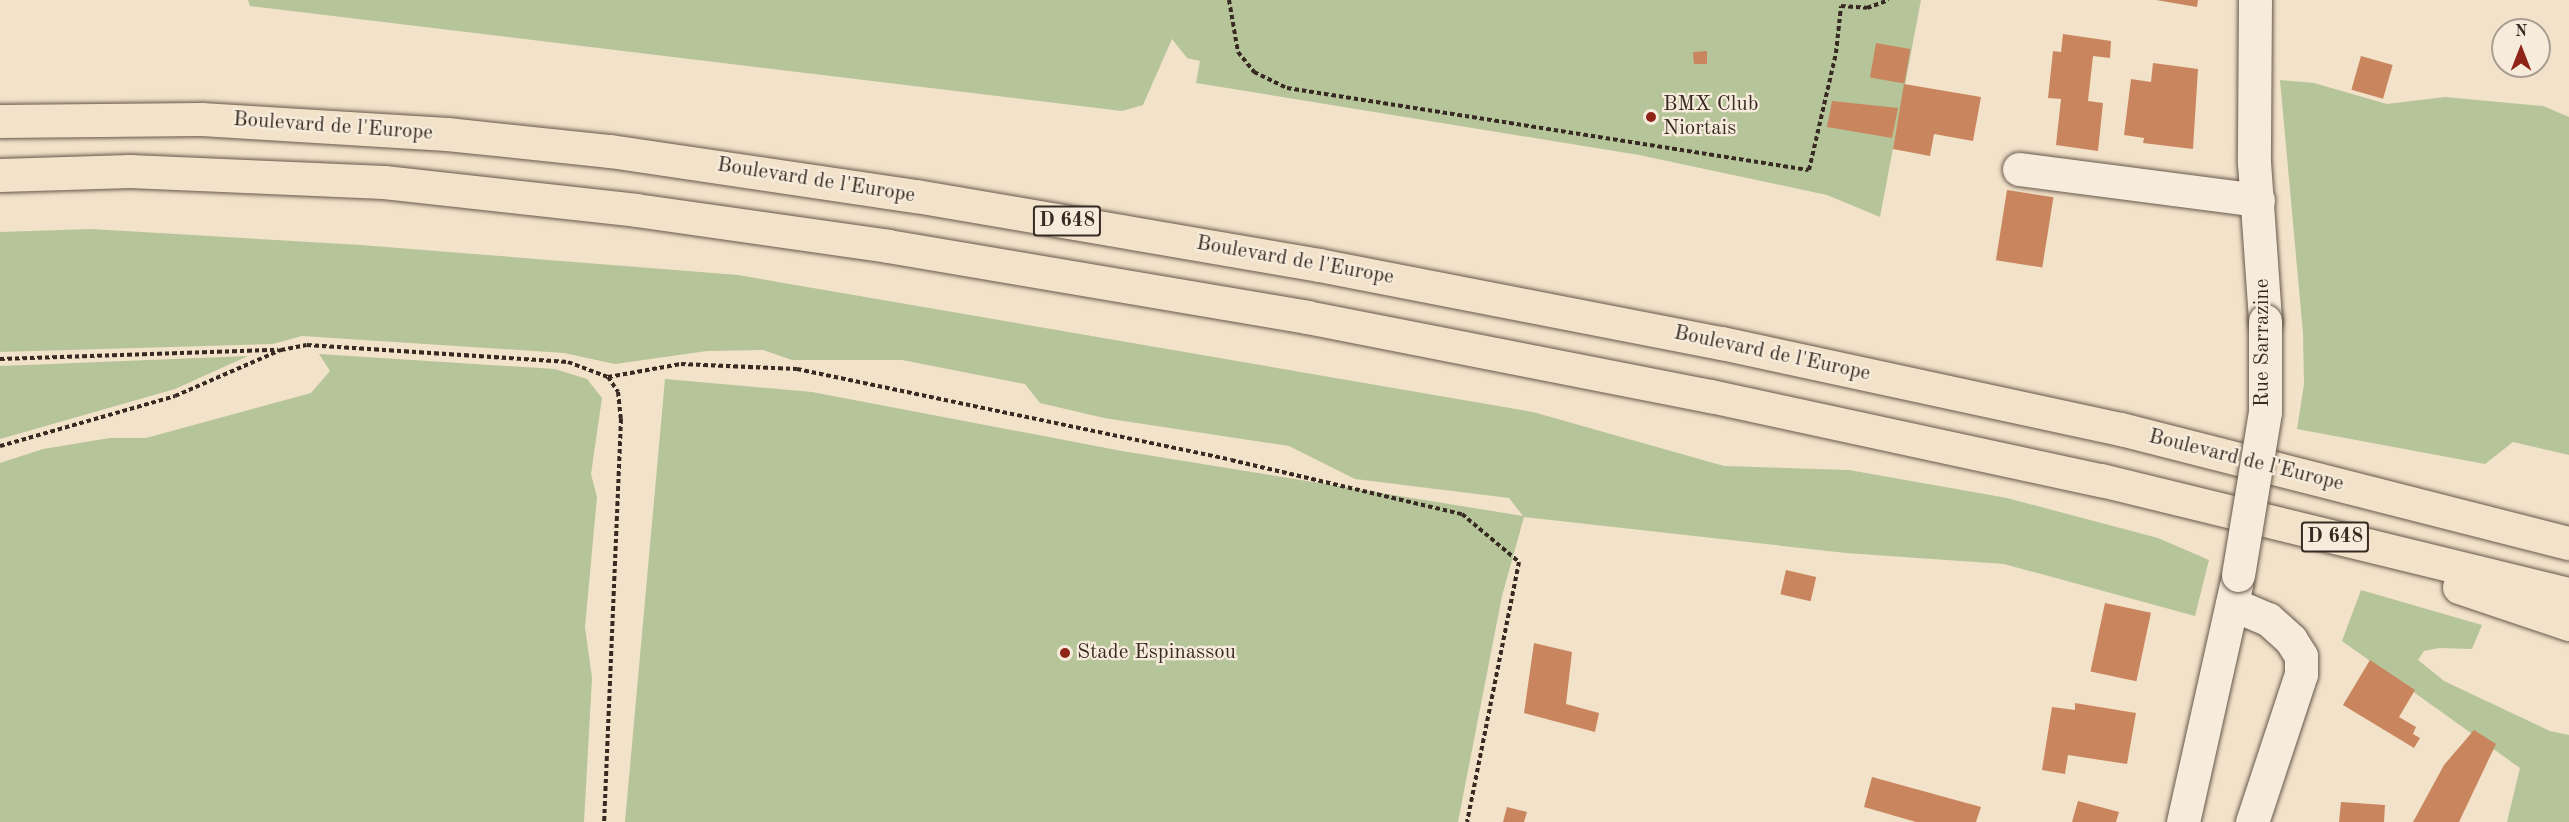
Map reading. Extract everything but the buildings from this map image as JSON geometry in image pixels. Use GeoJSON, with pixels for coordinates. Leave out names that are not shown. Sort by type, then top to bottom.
{"type":"FeatureCollection","features":[{"type":"Feature","properties":{"kind":"highway","name":"Boulevard de l'Europe"},"geometry":{"type":"LineString","coordinates":[[0,121],[129,118],[342,127],[528,142],[692,162],[916,196],[1319,265],[1722,343],[2121,429],[2569,543]]}},
{"type":"Feature","properties":{"kind":"highway","name":"D 648"},"geometry":{"type":"LineString","coordinates":[[0,175],[130,171],[309,177],[480,192],[700,218],[1128,286],[1455,345],[2101,480],[2569,594]]}},
{"type":"Feature","properties":{"kind":"highway"},"geometry":{"type":"LineString","coordinates":[[2121,429],[2569,523]]}},
{"type":"Feature","properties":{"kind":"highway"},"geometry":{"type":"LineString","coordinates":[[2101,480],[2443,581],[2569,624]]}},
{"type":"Feature","properties":{"kind":"street","name":"Rue Sarrazine"},"geometry":{"type":"LineString","coordinates":[[2183,822],[2235,590],[2265,412],[2265,321],[2258,200],[2255,0]]}},
{"type":"Feature","properties":{"kind":"street"},"geometry":{"type":"LineString","coordinates":[[2019,169],[2258,200]]}},
{"type":"Feature","properties":{"kind":"street"},"geometry":{"type":"LineString","coordinates":[[2235,590],[2291,640],[2301,656],[2301,674],[2252,822]]}},
{"type":"Feature","properties":{"kind":"path"},"geometry":{"type":"LineString","coordinates":[[1228,0],[1238,52],[1254,72],[1287,88],[1809,170],[1836,53],[1841,6],[1867,8],[1889,0]]}},
{"type":"Feature","properties":{"kind":"path"},"geometry":{"type":"LineString","coordinates":[[0,359],[281,350],[307,345],[568,362],[608,377],[681,364],[798,369],[1231,460],[1462,514],[1519,562],[1467,822]]}},
{"type":"Feature","properties":{"kind":"path"},"geometry":{"type":"LineString","coordinates":[[0,446],[175,396],[281,350]]}},
{"type":"Feature","properties":{"kind":"path"},"geometry":{"type":"LineString","coordinates":[[604,822],[621,419],[618,392],[608,377]]}},
{"type":"Feature","properties":{"kind":"green space","name":"BMX Club Niortais"},"geometry":{"type":"Polygon","coordinates":[[[248,0],[1921,0],[1880,217],[1827,195],[1639,155],[1196,83],[1200,61],[1187,58],[1172,39],[1143,105],[1122,111],[250,6],[248,0]]]}},
{"type":"Feature","properties":{"kind":"green space"},"geometry":{"type":"Polygon","coordinates":[[[2280,80],[2314,83],[2387,104],[2445,97],[2543,106],[2569,117],[2569,455],[2513,442],[2485,464],[2297,429],[2304,384],[2303,333],[2280,80]]]}},
{"type":"Feature","properties":{"kind":"green space","name":"Stade Espinassou"},"geometry":{"type":"Polygon","coordinates":[[[91,229],[361,245],[738,275],[1533,412],[1724,466],[1849,470],[2007,498],[2158,538],[2209,560],[2195,616],[2004,564],[1846,553],[1524,517],[1502,596],[1458,822],[625,822],[665,379],[812,392],[1122,451],[1523,516],[1509,498],[1355,479],[1289,446],[1104,418],[1040,403],[1025,384],[902,360],[792,360],[763,350],[707,351],[615,364],[564,353],[302,336],[273,344],[0,352],[0,232],[91,229]]]}},
{"type":"Feature","properties":{"kind":"green space"},"geometry":{"type":"Polygon","coordinates":[[[319,354],[555,369],[587,379],[602,398],[591,474],[597,497],[585,627],[592,678],[584,822],[0,822],[0,463],[43,449],[110,438],[146,438],[311,393],[330,371],[319,354]]]}},
{"type":"Feature","properties":{"kind":"green space"},"geometry":{"type":"Polygon","coordinates":[[[248,356],[175,389],[0,439],[0,366],[248,356]]]}},
{"type":"Feature","properties":{"kind":"green space"},"geometry":{"type":"Polygon","coordinates":[[[2361,590],[2482,625],[2472,649],[2439,648],[2424,651],[2418,660],[2444,681],[2550,731],[2569,735],[2569,822],[2507,822],[2520,768],[2342,641],[2361,590]]]}},
{"type":"Feature","properties":{"kind":"place","name":"BMX Club Niortais"},"geometry":{"type":"Point","coordinates":[1651,117]}},
{"type":"Feature","properties":{"kind":"place","name":"Stade Espinassou"},"geometry":{"type":"Point","coordinates":[1065,653]}}]}
